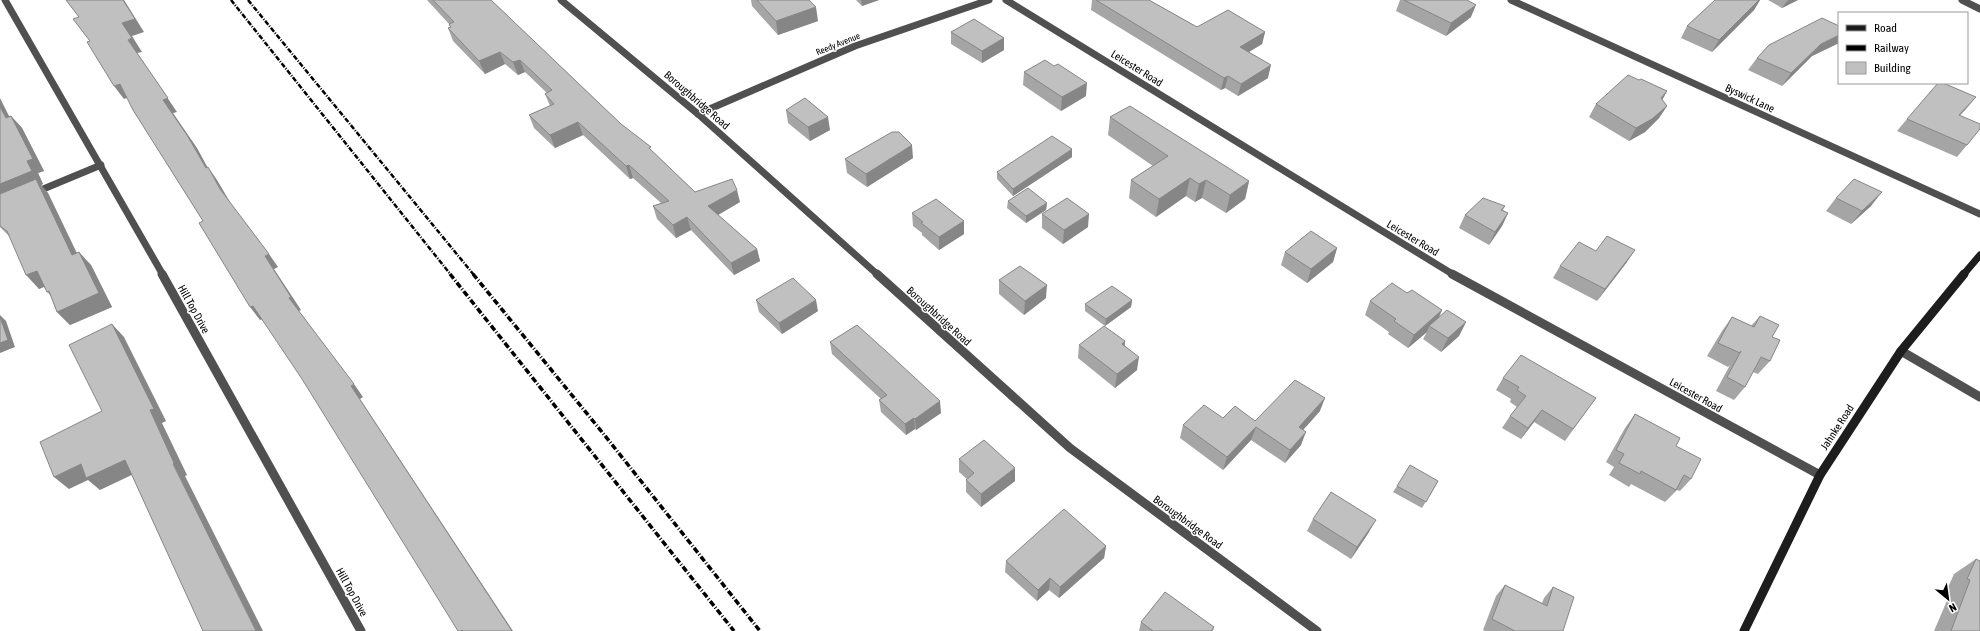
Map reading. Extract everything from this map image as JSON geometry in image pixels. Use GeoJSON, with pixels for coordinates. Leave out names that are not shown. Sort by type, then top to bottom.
{"type":"FeatureCollection","features":[{"type":"Feature","properties":{"kind":"main road","name":"Jahnke Road"},"geometry":{"type":"LineString","coordinates":[[1744,631],[1820,475],[1901,351],[1980,255]]}},
{"type":"Feature","properties":{"kind":"street","name":"Hill Top Drive"},"geometry":{"type":"LineString","coordinates":[[4,0],[101,165],[361,631]]}},
{"type":"Feature","properties":{"kind":"street","name":"Boroughbridge Road"},"geometry":{"type":"LineString","coordinates":[[561,0],[698,114],[1070,448],[1317,631]]}},
{"type":"Feature","properties":{"kind":"street","name":"Reedy Avenue"},"geometry":{"type":"LineString","coordinates":[[698,114],[855,46],[989,0]]}},
{"type":"Feature","properties":{"kind":"street","name":"Leicester Road"},"geometry":{"type":"LineString","coordinates":[[1006,0],[1449,273],[1820,475]]}},
{"type":"Feature","properties":{"kind":"street","name":"Byswick Lane"},"geometry":{"type":"LineString","coordinates":[[1511,0],[1980,214]]}},
{"type":"Feature","properties":{"kind":"street"},"geometry":{"type":"LineString","coordinates":[[1962,0],[1980,9]]}},
{"type":"Feature","properties":{"kind":"street"},"geometry":{"type":"LineString","coordinates":[[29,195],[101,165]]}},
{"type":"Feature","properties":{"kind":"street"},"geometry":{"type":"LineString","coordinates":[[1901,351],[1980,396]]}},
{"type":"Feature","properties":{"kind":"building"},"geometry":{"type":"Polygon","coordinates":[[[66,0],[123,0],[135,19],[122,23],[132,38],[128,40],[168,98],[163,100],[187,135],[206,168],[208,167],[220,189],[269,254],[265,256],[291,297],[289,298],[354,384],[351,386],[512,631],[458,631],[302,379],[253,306],[250,307],[199,223],[203,221],[133,110],[120,84],[114,86],[87,42],[90,41],[73,19],[79,17],[66,0]]]}},
{"type":"Feature","properties":{"kind":"building"},"geometry":{"type":"Polygon","coordinates":[[[433,0],[491,0],[621,124],[651,147],[649,148],[695,192],[732,179],[737,190],[708,206],[757,249],[731,263],[687,217],[673,225],[653,206],[669,201],[629,165],[626,166],[578,122],[550,135],[529,115],[554,104],[545,94],[552,90],[520,60],[513,62],[500,52],[479,61],[448,28],[451,27],[449,24],[454,22],[433,0]]]}},
{"type":"Feature","properties":{"kind":"building"},"geometry":{"type":"Polygon","coordinates":[[[757,0],[809,0],[816,7],[776,21],[757,0]]]}},
{"type":"Feature","properties":{"kind":"building"},"geometry":{"type":"Polygon","coordinates":[[[1096,0],[1149,0],[1197,27],[1228,10],[1265,32],[1240,47],[1271,65],[1241,84],[1228,76],[1224,78],[1096,0]]]}},
{"type":"Feature","properties":{"kind":"building"},"geometry":{"type":"Polygon","coordinates":[[[1404,0],[1467,0],[1476,5],[1451,23],[1404,0]]]}},
{"type":"Feature","properties":{"kind":"building"},"geometry":{"type":"Polygon","coordinates":[[[1715,0],[1759,0],[1719,40],[1687,26],[1715,0]]]}},
{"type":"Feature","properties":{"kind":"building"},"geometry":{"type":"Polygon","coordinates":[[[1822,18],[1838,26],[1838,36],[1821,44],[1791,73],[1757,58],[1769,45],[1822,18]]]}},
{"type":"Feature","properties":{"kind":"building"},"geometry":{"type":"Polygon","coordinates":[[[974,19],[1004,38],[982,51],[951,32],[974,19]]]}},
{"type":"Feature","properties":{"kind":"building"},"geometry":{"type":"Polygon","coordinates":[[[1045,60],[1054,66],[1058,64],[1087,83],[1062,97],[1024,72],[1045,60]]]}},
{"type":"Feature","properties":{"kind":"building"},"geometry":{"type":"Polygon","coordinates":[[[1628,75],[1639,80],[1641,79],[1667,91],[1661,98],[1667,106],[1652,119],[1636,128],[1596,104],[1628,75]]]}},
{"type":"Feature","properties":{"kind":"building"},"geometry":{"type":"Polygon","coordinates":[[[1937,84],[1945,84],[1976,97],[1959,115],[1980,124],[1980,129],[1967,145],[1907,119],[1937,84]]]}},
{"type":"Feature","properties":{"kind":"building"},"geometry":{"type":"Polygon","coordinates":[[[805,98],[828,117],[808,127],[786,110],[805,98]]]}},
{"type":"Feature","properties":{"kind":"building"},"geometry":{"type":"Polygon","coordinates":[[[1130,106],[1249,181],[1230,195],[1206,180],[1199,184],[1190,178],[1159,199],[1131,180],[1168,156],[1110,117],[1130,106]]]}},
{"type":"Feature","properties":{"kind":"building"},"geometry":{"type":"Polygon","coordinates":[[[0,107],[6,118],[11,116],[33,159],[27,161],[32,171],[0,184],[0,107]]]}},
{"type":"Feature","properties":{"kind":"building"},"geometry":{"type":"Polygon","coordinates":[[[892,132],[899,132],[912,145],[866,174],[845,159],[892,132]]]}},
{"type":"Feature","properties":{"kind":"building"},"geometry":{"type":"Polygon","coordinates":[[[1052,136],[1072,149],[1013,189],[997,172],[1052,136]]]}},
{"type":"Feature","properties":{"kind":"building"},"geometry":{"type":"Polygon","coordinates":[[[36,179],[72,255],[79,252],[99,293],[57,312],[49,291],[47,292],[37,271],[26,275],[7,231],[0,226],[0,194],[36,179]]]}},
{"type":"Feature","properties":{"kind":"building"},"geometry":{"type":"Polygon","coordinates":[[[1854,179],[1882,192],[1862,211],[1836,198],[1854,179]]]}},
{"type":"Feature","properties":{"kind":"building"},"geometry":{"type":"Polygon","coordinates":[[[1028,188],[1047,203],[1026,216],[1008,201],[1028,188]]]}},
{"type":"Feature","properties":{"kind":"building"},"geometry":{"type":"Polygon","coordinates":[[[1067,198],[1089,214],[1064,230],[1042,214],[1067,198]]]}},
{"type":"Feature","properties":{"kind":"building"},"geometry":{"type":"Polygon","coordinates":[[[1483,198],[1505,206],[1501,210],[1508,213],[1495,232],[1465,215],[1483,198]]]}},
{"type":"Feature","properties":{"kind":"building"},"geometry":{"type":"Polygon","coordinates":[[[936,199],[964,221],[939,237],[921,223],[923,222],[912,213],[936,199]]]}},
{"type":"Feature","properties":{"kind":"building"},"geometry":{"type":"Polygon","coordinates":[[[1311,231],[1337,248],[1311,269],[1285,252],[1311,231]]]}},
{"type":"Feature","properties":{"kind":"building"},"geometry":{"type":"Polygon","coordinates":[[[1607,236],[1635,250],[1605,289],[1560,266],[1579,242],[1596,251],[1607,236]]]}},
{"type":"Feature","properties":{"kind":"building"},"geometry":{"type":"Polygon","coordinates":[[[1020,266],[1047,285],[1025,301],[999,280],[1020,266]]]}},
{"type":"Feature","properties":{"kind":"building"},"geometry":{"type":"Polygon","coordinates":[[[793,278],[816,300],[779,323],[756,300],[793,278]]]}},
{"type":"Feature","properties":{"kind":"building"},"geometry":{"type":"Polygon","coordinates":[[[1392,283],[1407,293],[1412,290],[1442,310],[1414,335],[1394,321],[1396,319],[1370,301],[1392,283]]]}},
{"type":"Feature","properties":{"kind":"building"},"geometry":{"type":"Polygon","coordinates":[[[1112,286],[1132,300],[1106,319],[1085,304],[1112,286]]]}},
{"type":"Feature","properties":{"kind":"building"},"geometry":{"type":"Polygon","coordinates":[[[1447,310],[1466,322],[1448,338],[1429,326],[1447,310]]]}},
{"type":"Feature","properties":{"kind":"building"},"geometry":{"type":"Polygon","coordinates":[[[1760,316],[1779,325],[1772,337],[1780,340],[1770,361],[1761,357],[1745,387],[1727,377],[1740,353],[1718,343],[1732,317],[1754,327],[1760,316]]]}},
{"type":"Feature","properties":{"kind":"building"},"geometry":{"type":"Polygon","coordinates":[[[0,317],[8,340],[0,343],[0,317]]]}},
{"type":"Feature","properties":{"kind":"building"},"geometry":{"type":"Polygon","coordinates":[[[112,324],[154,409],[150,410],[174,463],[173,464],[256,631],[203,631],[125,460],[86,478],[81,464],[54,477],[40,442],[102,411],[69,345],[112,324]]]}},
{"type":"Feature","properties":{"kind":"building"},"geometry":{"type":"Polygon","coordinates":[[[857,325],[940,401],[915,419],[914,418],[905,424],[879,400],[887,395],[830,342],[857,325]]]}},
{"type":"Feature","properties":{"kind":"building"},"geometry":{"type":"Polygon","coordinates":[[[1104,326],[1125,341],[1122,344],[1139,357],[1117,374],[1079,345],[1104,326]]]}},
{"type":"Feature","properties":{"kind":"building"},"geometry":{"type":"Polygon","coordinates":[[[1521,355],[1596,398],[1573,429],[1542,410],[1528,428],[1510,416],[1526,396],[1517,390],[1519,387],[1503,378],[1521,355]]]}},
{"type":"Feature","properties":{"kind":"building"},"geometry":{"type":"Polygon","coordinates":[[[1295,380],[1325,398],[1299,427],[1306,432],[1290,450],[1256,427],[1227,457],[1183,425],[1204,405],[1223,418],[1235,406],[1255,421],[1295,380]]]}},
{"type":"Feature","properties":{"kind":"building"},"geometry":{"type":"Polygon","coordinates":[[[1635,414],[1680,438],[1676,446],[1701,459],[1691,479],[1684,475],[1676,490],[1641,471],[1640,474],[1619,463],[1624,454],[1616,450],[1635,414]]]}},
{"type":"Feature","properties":{"kind":"building"},"geometry":{"type":"Polygon","coordinates":[[[984,440],[1015,468],[981,494],[966,480],[974,473],[959,459],[984,440]]]}},
{"type":"Feature","properties":{"kind":"building"},"geometry":{"type":"Polygon","coordinates":[[[1410,465],[1438,481],[1426,502],[1397,486],[1410,465]]]}},
{"type":"Feature","properties":{"kind":"building"},"geometry":{"type":"Polygon","coordinates":[[[1331,492],[1376,520],[1357,547],[1313,519],[1331,492]]]}},
{"type":"Feature","properties":{"kind":"building"},"geometry":{"type":"Polygon","coordinates":[[[1064,509],[1106,546],[1060,587],[1050,578],[1038,590],[1006,561],[1064,509]]]}},
{"type":"Feature","properties":{"kind":"building"},"geometry":{"type":"Polygon","coordinates":[[[1976,559],[1980,561],[1980,631],[1951,631],[1970,580],[1967,579],[1976,559]]]}},
{"type":"Feature","properties":{"kind":"building"},"geometry":{"type":"Polygon","coordinates":[[[1505,585],[1547,606],[1553,587],[1574,597],[1563,631],[1515,631],[1492,619],[1505,585]]]}},
{"type":"Feature","properties":{"kind":"building"},"geometry":{"type":"Polygon","coordinates":[[[1165,592],[1214,627],[1211,631],[1153,631],[1141,622],[1165,592]]]}},
{"type":"Feature","properties":{"kind":"railway"},"geometry":{"type":"LineString","coordinates":[[231,0],[451,275]]}},
{"type":"Feature","properties":{"kind":"railway"},"geometry":{"type":"LineString","coordinates":[[248,0],[474,275]]}},
{"type":"Feature","properties":{"kind":"railway"},"geometry":{"type":"LineString","coordinates":[[450,274],[734,631]]}},
{"type":"Feature","properties":{"kind":"railway"},"geometry":{"type":"LineString","coordinates":[[473,274],[602,432],[760,631]]}}]}
